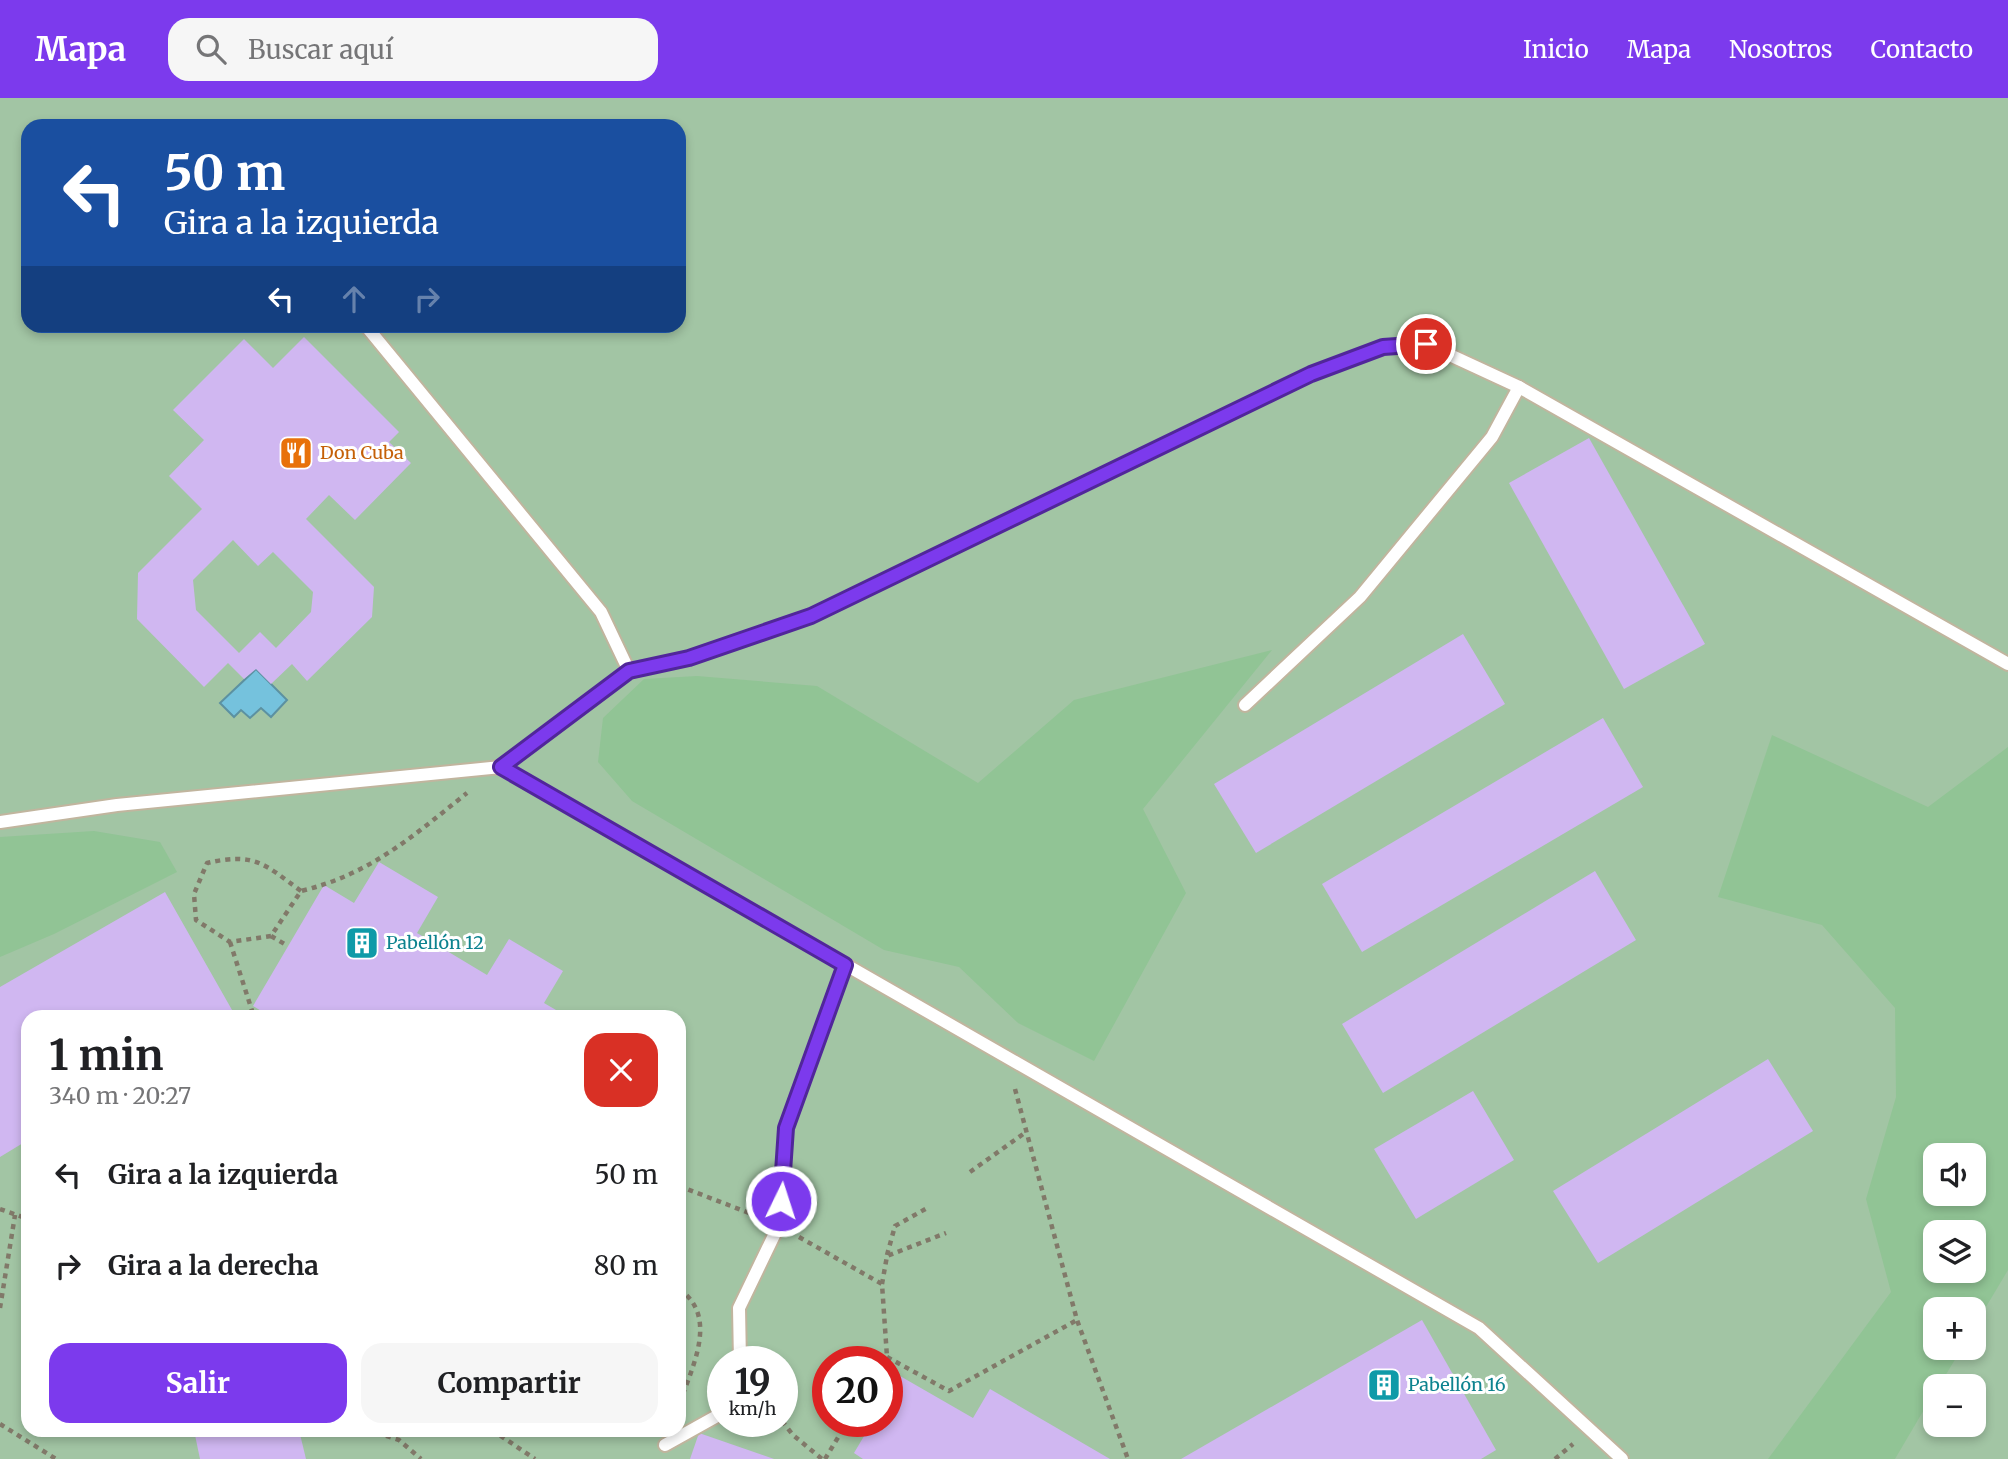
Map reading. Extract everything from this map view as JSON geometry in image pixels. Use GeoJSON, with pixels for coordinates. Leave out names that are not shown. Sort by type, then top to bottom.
{"type":"FeatureCollection","features":[{"type":"Feature","properties":{"kind":"lane"},"geometry":{"type":"LineString","coordinates":[[372,333],[601,612],[629,671]]}},
{"type":"Feature","properties":{"kind":"lane"},"geometry":{"type":"LineString","coordinates":[[0,822],[117,805],[501,767],[629,671],[689,658],[811,616],[1311,374],[1383,347],[1426,344],[1519,387],[2008,664]]}},
{"type":"Feature","properties":{"kind":"lane"},"geometry":{"type":"LineString","coordinates":[[1245,705],[1360,597],[1492,438],[1519,387]]}},
{"type":"Feature","properties":{"kind":"lane"},"geometry":{"type":"LineString","coordinates":[[501,767],[1479,1328],[1622,1459]]}},
{"type":"Feature","properties":{"kind":"lane"},"geometry":{"type":"LineString","coordinates":[[740,1346],[739,1308],[779,1225],[786,1128],[845,965]]}},
{"type":"Feature","properties":{"kind":"lane"},"geometry":{"type":"LineString","coordinates":[[686,1433],[707,1422]]}},
{"type":"Feature","properties":{"kind":"lane"},"geometry":{"type":"LineString","coordinates":[[665,1445],[679,1437]]}},
{"type":"Feature","properties":{"kind":"path"},"geometry":{"type":"LineString","coordinates":[[271,936],[301,891],[324,885],[379,862],[501,767]]}},
{"type":"Feature","properties":{"kind":"path"},"geometry":{"type":"LineString","coordinates":[[252,1010],[230,942],[196,920],[194,894],[207,863],[237,857],[264,864],[301,891]]}},
{"type":"Feature","properties":{"kind":"path"},"geometry":{"type":"LineString","coordinates":[[230,942],[271,936],[288,946]]}},
{"type":"Feature","properties":{"kind":"path"},"geometry":{"type":"LineString","coordinates":[[1007,1058],[1077,1320],[1128,1459]]}},
{"type":"Feature","properties":{"kind":"path"},"geometry":{"type":"LineString","coordinates":[[970,1172],[1026,1132]]}},
{"type":"Feature","properties":{"kind":"path"},"geometry":{"type":"LineString","coordinates":[[686,1189],[779,1225],[882,1284]]}},
{"type":"Feature","properties":{"kind":"path"},"geometry":{"type":"LineString","coordinates":[[885,1346],[882,1284],[895,1226],[929,1207]]}},
{"type":"Feature","properties":{"kind":"path"},"geometry":{"type":"LineString","coordinates":[[0,1209],[21,1217]]}},
{"type":"Feature","properties":{"kind":"path"},"geometry":{"type":"LineString","coordinates":[[0,1308],[15,1215]]}},
{"type":"Feature","properties":{"kind":"path"},"geometry":{"type":"LineString","coordinates":[[887,1256],[946,1233]]}},
{"type":"Feature","properties":{"kind":"path"},"geometry":{"type":"LineString","coordinates":[[686,1297],[697,1310],[702,1338],[686,1385]]}},
{"type":"Feature","properties":{"kind":"path"},"geometry":{"type":"LineString","coordinates":[[903,1368],[949,1391],[1077,1320]]}},
{"type":"Feature","properties":{"kind":"path"},"geometry":{"type":"LineString","coordinates":[[0,1424],[56,1459]]}},
{"type":"Feature","properties":{"kind":"path"},"geometry":{"type":"LineString","coordinates":[[389,1437],[399,1440],[421,1459]]}},
{"type":"Feature","properties":{"kind":"path"},"geometry":{"type":"LineString","coordinates":[[502,1437],[535,1459]]}},
{"type":"Feature","properties":{"kind":"path"},"geometry":{"type":"LineString","coordinates":[[796,1437],[824,1459],[838,1437]]}},
{"type":"Feature","properties":{"kind":"green space"},"geometry":{"type":"Polygon","coordinates":[[[0,98],[2008,98],[2008,1459],[0,1459],[0,98]]]}},
{"type":"Feature","properties":{"kind":"green space"},"geometry":{"type":"Polygon","coordinates":[[[1272,650],[1143,809],[1186,893],[1094,1061],[1018,1023],[959,967],[884,950],[632,801],[598,762],[603,718],[644,679],[697,676],[817,686],[978,783],[1074,700],[1272,650]]]}},
{"type":"Feature","properties":{"kind":"green space"},"geometry":{"type":"Polygon","coordinates":[[[1772,735],[1928,807],[2008,747],[2008,1270],[1986,1307],[1986,1297],[1923,1297],[1923,1360],[1955,1360],[1946,1374],[1923,1374],[1923,1411],[1895,1459],[1768,1459],[1891,1292],[1866,1199],[1896,1097],[1895,1008],[1822,925],[1718,897],[1772,735]]]}},
{"type":"Feature","properties":{"kind":"green space"},"geometry":{"type":"Polygon","coordinates":[[[94,831],[160,842],[177,872],[54,934],[0,957],[0,837],[94,831]]]}},
{"type":"Feature","properties":{"kind":"water"},"geometry":{"type":"Polygon","coordinates":[[[256,669],[287,700],[271,717],[261,708],[250,718],[241,710],[234,717],[220,703],[256,669]]]}},
{"type":"Feature","properties":{"kind":"building","name":"Don Cuba"},"geometry":{"type":"Polygon","coordinates":[[[304,337],[399,432],[389,442],[411,463],[355,520],[329,495],[306,519],[374,587],[372,617],[307,681],[292,664],[271,684],[256,669],[244,679],[228,663],[204,687],[137,619],[138,573],[202,509],[169,476],[204,440],[173,410],[244,339],[273,368],[304,337]],[[233,540],[193,580],[196,610],[239,653],[260,632],[276,648],[311,612],[313,592],[273,552],[258,566],[233,540]]]}},
{"type":"Feature","properties":{"kind":"building"},"geometry":{"type":"Polygon","coordinates":[[[1589,438],[1705,644],[1624,689],[1509,483],[1589,438]]]}},
{"type":"Feature","properties":{"kind":"building"},"geometry":{"type":"Polygon","coordinates":[[[1463,634],[1505,704],[1256,853],[1214,784],[1463,634]]]}},
{"type":"Feature","properties":{"kind":"building"},"geometry":{"type":"Polygon","coordinates":[[[1603,718],[1643,787],[1362,952],[1322,884],[1603,718]]]}},
{"type":"Feature","properties":{"kind":"building","name":"Pabellón 12"},"geometry":{"type":"Polygon","coordinates":[[[379,862],[438,897],[417,933],[487,975],[509,939],[563,971],[544,1003],[556,1010],[260,1010],[253,1006],[324,885],[354,903],[379,862]]]}},
{"type":"Feature","properties":{"kind":"building"},"geometry":{"type":"Polygon","coordinates":[[[1595,871],[1636,940],[1383,1093],[1342,1024],[1595,871]]]}},
{"type":"Feature","properties":{"kind":"building"},"geometry":{"type":"Polygon","coordinates":[[[165,892],[232,1010],[21,1010],[21,1144],[0,1157],[0,987],[165,892]]]}},
{"type":"Feature","properties":{"kind":"building"},"geometry":{"type":"Polygon","coordinates":[[[1768,1059],[1813,1131],[1598,1263],[1553,1191],[1768,1059]]]}},
{"type":"Feature","properties":{"kind":"building"},"geometry":{"type":"Polygon","coordinates":[[[1473,1091],[1514,1160],[1416,1219],[1374,1149],[1473,1091]]]}},
{"type":"Feature","properties":{"kind":"building","name":"Pabellón 16"},"geometry":{"type":"Polygon","coordinates":[[[1422,1320],[1496,1450],[1481,1459],[1181,1459],[1422,1320]]]}},
{"type":"Feature","properties":{"kind":"building"},"geometry":{"type":"Polygon","coordinates":[[[903,1378],[973,1418],[990,1389],[1110,1459],[863,1459],[854,1453],[864,1437],[903,1437],[903,1378]]]}},
{"type":"Feature","properties":{"kind":"building"},"geometry":{"type":"Polygon","coordinates":[[[699,1433],[774,1459],[690,1459],[699,1433]]]}},
{"type":"Feature","properties":{"kind":"building"},"geometry":{"type":"Polygon","coordinates":[[[195,1437],[301,1437],[306,1459],[200,1459],[195,1437]]]}},
{"type":"Feature","properties":{"kind":"place","name":"Don Cuba"},"geometry":{"type":"Point","coordinates":[296,453]}},
{"type":"Feature","properties":{"kind":"place","name":"Pabellón 12"},"geometry":{"type":"Point","coordinates":[362,943]}},
{"type":"Feature","properties":{"kind":"place","name":"Pabellón 16"},"geometry":{"type":"Point","coordinates":[1384,1385]}},
{"type":"Feature","properties":{"kind":"route"},"geometry":{"type":"LineString","coordinates":[[781,1201],[786,1128],[845,965],[501,767],[629,671],[689,658],[811,616],[1311,374],[1383,347],[1426,344]]}}]}
